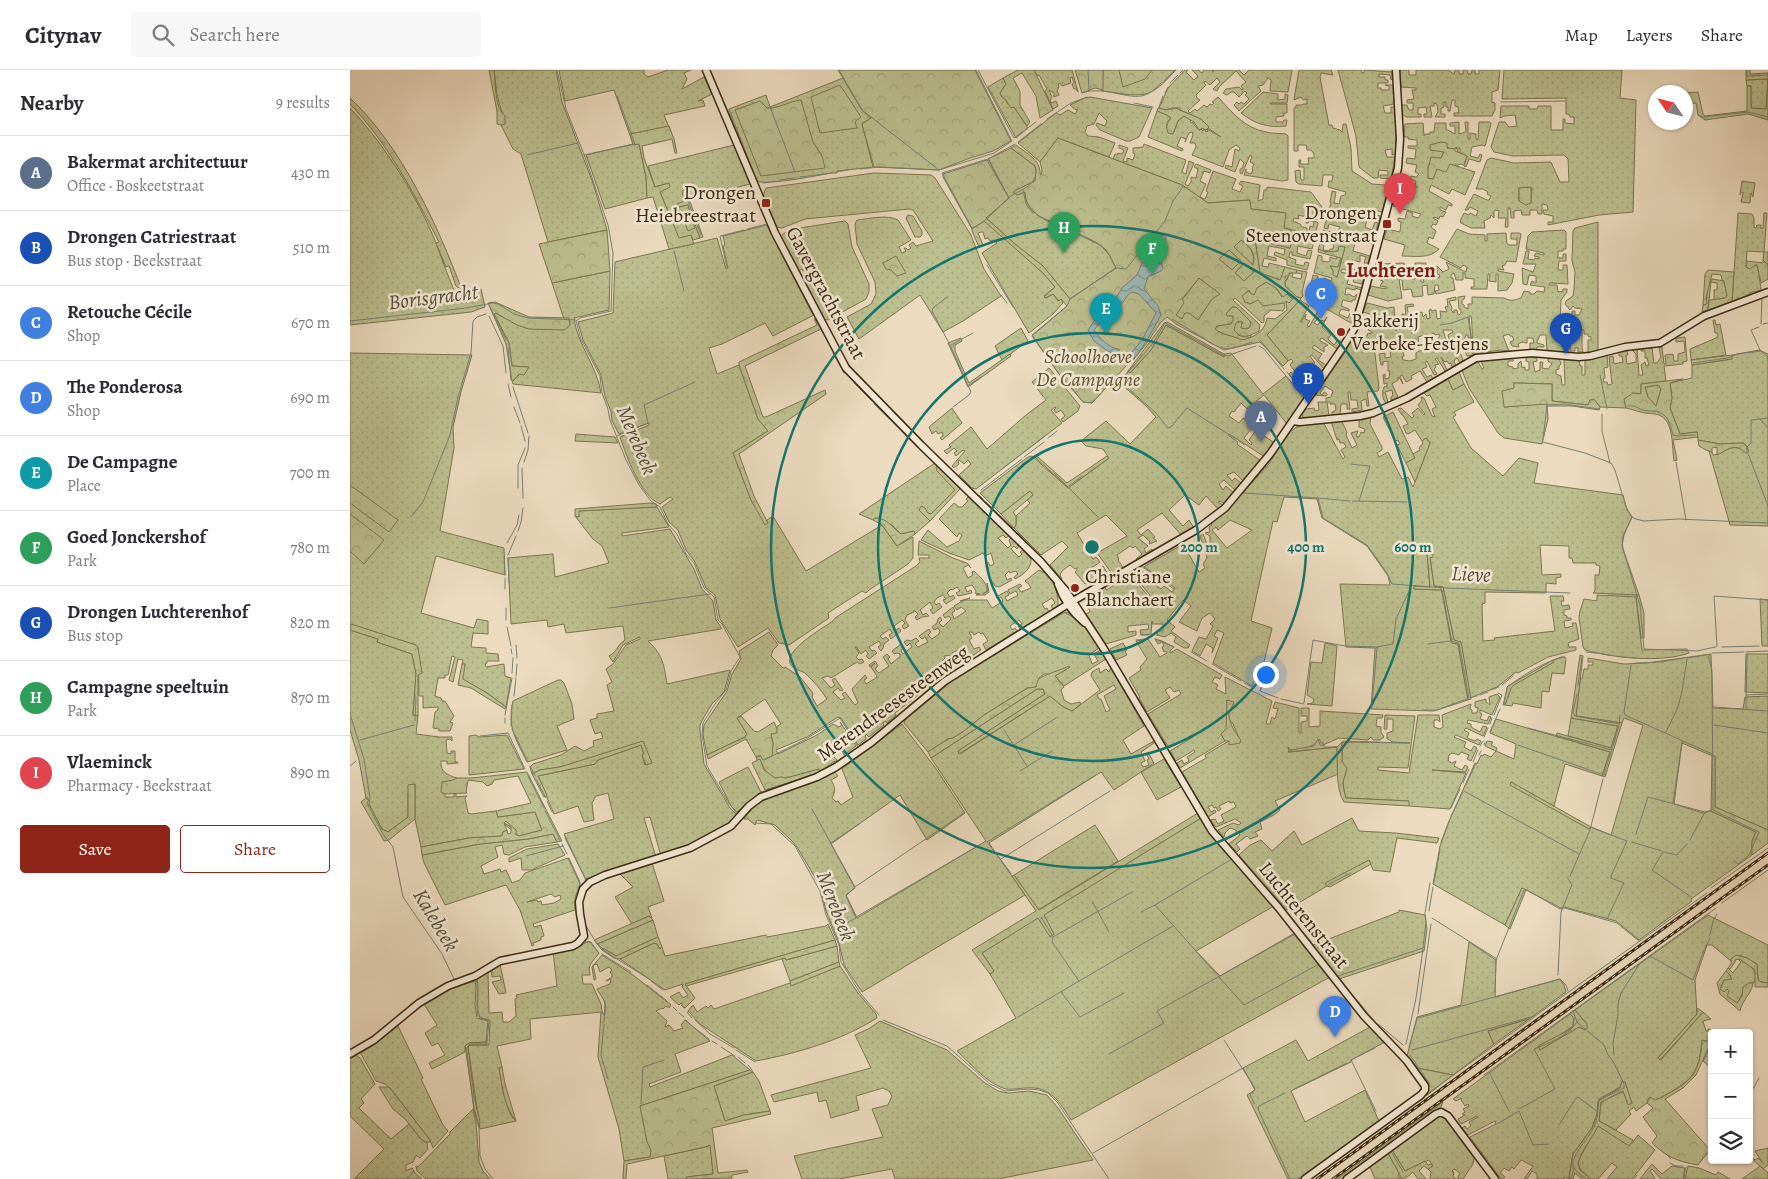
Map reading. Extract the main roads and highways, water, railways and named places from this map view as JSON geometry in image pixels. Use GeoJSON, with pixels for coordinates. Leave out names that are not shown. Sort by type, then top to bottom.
{"type":"FeatureCollection","features":[{"type":"Feature","properties":{"kind":"water"},"geometry":{"type":"Polygon","coordinates":[[[1161,235],[1166,237],[1166,241],[1157,251],[1156,255],[1161,261],[1163,268],[1161,271],[1148,277],[1144,289],[1158,306],[1161,315],[1141,350],[1126,364],[1094,341],[1088,330],[1097,317],[1109,308],[1123,287],[1137,275],[1142,263],[1152,251],[1150,249],[1156,237],[1161,235]],[[1132,292],[1128,295],[1113,316],[1104,318],[1094,330],[1105,342],[1119,349],[1119,353],[1127,358],[1142,340],[1156,313],[1139,294],[1132,292]]]}},
{"type":"Feature","properties":{"kind":"waterway","name":"Merebeek"},"geometry":{"type":"LineString","coordinates":[[557,70],[566,109],[585,157],[608,225],[613,253],[611,311],[580,318],[576,321],[581,339],[600,376],[602,393],[610,420],[626,460],[639,485],[651,501],[660,507],[668,524],[677,534],[686,554],[694,563],[704,588],[714,597],[718,620],[740,657],[731,671],[726,690],[703,723],[702,735],[707,766],[737,814]]}},
{"type":"Feature","properties":{"kind":"waterway"},"geometry":{"type":"LineString","coordinates":[[710,70],[726,107]]}},
{"type":"Feature","properties":{"kind":"waterway"},"geometry":{"type":"LineString","coordinates":[[839,70],[862,110],[939,170]]}},
{"type":"Feature","properties":{"kind":"waterway"},"geometry":{"type":"LineString","coordinates":[[860,169],[879,167],[939,170],[994,153],[1012,141],[976,70]]}},
{"type":"Feature","properties":{"kind":"waterway"},"geometry":{"type":"LineString","coordinates":[[978,70],[1014,138],[1036,122]]}},
{"type":"Feature","properties":{"kind":"waterway"},"geometry":{"type":"LineString","coordinates":[[1088,70],[1089,90]]}},
{"type":"Feature","properties":{"kind":"waterway"},"geometry":{"type":"LineString","coordinates":[[1164,81],[1175,70]]}},
{"type":"Feature","properties":{"kind":"waterway"},"geometry":{"type":"LineString","coordinates":[[1180,73],[1183,70]]}},
{"type":"Feature","properties":{"kind":"waterway"},"geometry":{"type":"LineString","coordinates":[[1747,70],[1747,76],[1768,75]]}},
{"type":"Feature","properties":{"kind":"waterway"},"geometry":{"type":"LineString","coordinates":[[1170,83],[1178,75]]}},
{"type":"Feature","properties":{"kind":"waterway"},"geometry":{"type":"LineString","coordinates":[[1082,93],[1099,91],[1139,96],[1149,93],[1161,83]]}},
{"type":"Feature","properties":{"kind":"waterway"},"geometry":{"type":"LineString","coordinates":[[1165,93],[1168,87]]}},
{"type":"Feature","properties":{"kind":"waterway"},"geometry":{"type":"LineString","coordinates":[[584,155],[635,144],[617,96]]}},
{"type":"Feature","properties":{"kind":"waterway"},"geometry":{"type":"LineString","coordinates":[[1159,107],[1163,96]]}},
{"type":"Feature","properties":{"kind":"waterway"},"geometry":{"type":"LineString","coordinates":[[1047,119],[1071,103],[1087,97]]}},
{"type":"Feature","properties":{"kind":"waterway"},"geometry":{"type":"LineString","coordinates":[[1501,102],[1565,101]]}},
{"type":"Feature","properties":{"kind":"waterway"},"geometry":{"type":"LineString","coordinates":[[1134,103],[1153,107]]}},
{"type":"Feature","properties":{"kind":"waterway"},"geometry":{"type":"LineString","coordinates":[[770,107],[795,172]]}},
{"type":"Feature","properties":{"kind":"waterway"},"geometry":{"type":"LineString","coordinates":[[728,110],[756,179]]}},
{"type":"Feature","properties":{"kind":"waterway"},"geometry":{"type":"LineString","coordinates":[[1700,116],[1748,112],[1768,117]]}},
{"type":"Feature","properties":{"kind":"waterway"},"geometry":{"type":"LineString","coordinates":[[1018,142],[1041,124]]}},
{"type":"Feature","properties":{"kind":"waterway"},"geometry":{"type":"LineString","coordinates":[[728,130],[746,173]]}},
{"type":"Feature","properties":{"kind":"waterway"},"geometry":{"type":"LineString","coordinates":[[527,155],[578,143]]}},
{"type":"Feature","properties":{"kind":"waterway"},"geometry":{"type":"LineString","coordinates":[[1015,144],[988,159],[942,173],[972,228],[988,218],[1011,196],[1028,186],[1035,177]]}},
{"type":"Feature","properties":{"kind":"waterway"},"geometry":{"type":"LineString","coordinates":[[989,160],[1009,198]]}},
{"type":"Feature","properties":{"kind":"waterway"},"geometry":{"type":"LineString","coordinates":[[837,172],[853,169]]}},
{"type":"Feature","properties":{"kind":"waterway"},"geometry":{"type":"LineString","coordinates":[[800,177],[832,173]]}},
{"type":"Feature","properties":{"kind":"waterway"},"geometry":{"type":"LineString","coordinates":[[746,175],[766,220]]}},
{"type":"Feature","properties":{"kind":"waterway"},"geometry":{"type":"LineString","coordinates":[[779,180],[795,178]]}},
{"type":"Feature","properties":{"kind":"waterway"},"geometry":{"type":"LineString","coordinates":[[763,183],[775,181]]}},
{"type":"Feature","properties":{"kind":"waterway"},"geometry":{"type":"LineString","coordinates":[[1070,386],[1059,374],[1032,335],[1067,306],[1070,299],[1116,268],[1126,269],[1165,221],[1173,201],[1183,187]]}},
{"type":"Feature","properties":{"kind":"waterway"},"geometry":{"type":"LineString","coordinates":[[1023,190],[1026,204],[1033,213]]}},
{"type":"Feature","properties":{"kind":"waterway"},"geometry":{"type":"LineString","coordinates":[[685,193],[701,235]]}},
{"type":"Feature","properties":{"kind":"waterway"},"geometry":{"type":"LineString","coordinates":[[1037,215],[1098,244]]}},
{"type":"Feature","properties":{"kind":"waterway"},"geometry":{"type":"LineString","coordinates":[[747,229],[767,224],[786,263]]}},
{"type":"Feature","properties":{"kind":"waterway"},"geometry":{"type":"LineString","coordinates":[[727,268],[720,236],[744,230]]}},
{"type":"Feature","properties":{"kind":"waterway"},"geometry":{"type":"LineString","coordinates":[[674,251],[684,291]]}},
{"type":"Feature","properties":{"kind":"waterway"},"geometry":{"type":"LineString","coordinates":[[787,265],[813,315]]}},
{"type":"Feature","properties":{"kind":"waterway"},"geometry":{"type":"LineString","coordinates":[[987,265],[1013,307]]}},
{"type":"Feature","properties":{"kind":"waterway"},"geometry":{"type":"LineString","coordinates":[[1001,295],[1007,303]]}},
{"type":"Feature","properties":{"kind":"waterway"},"geometry":{"type":"LineString","coordinates":[[947,297],[933,308],[932,311],[971,392],[953,407]]}},
{"type":"Feature","properties":{"kind":"waterway"},"geometry":{"type":"LineString","coordinates":[[1761,324],[1762,297]]}},
{"type":"Feature","properties":{"kind":"waterway","name":"Borisgracht"},"geometry":{"type":"LineString","coordinates":[[350,321],[466,308],[493,303],[514,314],[528,318],[576,320]]}},
{"type":"Feature","properties":{"kind":"waterway"},"geometry":{"type":"LineString","coordinates":[[490,307],[506,340]]}},
{"type":"Feature","properties":{"kind":"waterway"},"geometry":{"type":"LineString","coordinates":[[411,517],[423,502],[450,435],[458,397],[471,353],[473,321],[477,317],[486,314]]}},
{"type":"Feature","properties":{"kind":"waterway"},"geometry":{"type":"LineString","coordinates":[[489,316],[503,346],[506,373]]}},
{"type":"Feature","properties":{"kind":"waterway"},"geometry":{"type":"LineString","coordinates":[[1440,325],[1468,317],[1474,354],[1482,354]]}},
{"type":"Feature","properties":{"kind":"waterway"},"geometry":{"type":"LineString","coordinates":[[815,319],[832,349]]}},
{"type":"Feature","properties":{"kind":"waterway"},"geometry":{"type":"LineString","coordinates":[[1172,319],[1205,339]]}},
{"type":"Feature","properties":{"kind":"waterway"},"geometry":{"type":"LineString","coordinates":[[1125,376],[1153,343],[1165,323],[1223,355],[1230,356],[1256,346]]}},
{"type":"Feature","properties":{"kind":"waterway"},"geometry":{"type":"LineString","coordinates":[[1763,324],[1768,323]]}},
{"type":"Feature","properties":{"kind":"waterway"},"geometry":{"type":"LineString","coordinates":[[1759,327],[1751,330],[1760,350]]}},
{"type":"Feature","properties":{"kind":"waterway"},"geometry":{"type":"LineString","coordinates":[[951,345],[973,333]]}},
{"type":"Feature","properties":{"kind":"waterway"},"geometry":{"type":"LineString","coordinates":[[1260,340],[1284,369]]}},
{"type":"Feature","properties":{"kind":"waterway"},"geometry":{"type":"LineString","coordinates":[[1207,341],[1229,349],[1252,342]]}},
{"type":"Feature","properties":{"kind":"waterway"},"geometry":{"type":"LineString","coordinates":[[1259,346],[1264,349],[1290,381]]}},
{"type":"Feature","properties":{"kind":"waterway"},"geometry":{"type":"LineString","coordinates":[[508,348],[511,380]]}},
{"type":"Feature","properties":{"kind":"waterway"},"geometry":{"type":"LineString","coordinates":[[1693,363],[1761,351],[1768,357]]}},
{"type":"Feature","properties":{"kind":"waterway"},"geometry":{"type":"LineString","coordinates":[[1500,352],[1510,352]]}},
{"type":"Feature","properties":{"kind":"waterway"},"geometry":{"type":"LineString","coordinates":[[833,353],[844,373]]}},
{"type":"Feature","properties":{"kind":"waterway"},"geometry":{"type":"LineString","coordinates":[[1485,353],[1496,353]]}},
{"type":"Feature","properties":{"kind":"waterway"},"geometry":{"type":"LineString","coordinates":[[844,357],[853,371]]}},
{"type":"Feature","properties":{"kind":"waterway"},"geometry":{"type":"LineString","coordinates":[[1287,372],[1302,391]]}},
{"type":"Feature","properties":{"kind":"waterway"},"geometry":{"type":"LineString","coordinates":[[1600,375],[1607,409]]}},
{"type":"Feature","properties":{"kind":"waterway"},"geometry":{"type":"LineString","coordinates":[[969,385],[981,377]]}},
{"type":"Feature","properties":{"kind":"waterway"},"geometry":{"type":"LineString","coordinates":[[1072,388],[1083,402],[1092,403],[1116,377]]}},
{"type":"Feature","properties":{"kind":"waterway"},"geometry":{"type":"LineString","coordinates":[[617,436],[648,423],[644,405],[695,382]]}},
{"type":"Feature","properties":{"kind":"waterway"},"geometry":{"type":"LineString","coordinates":[[1121,382],[1156,413],[1168,428],[1187,408],[1236,439]]}},
{"type":"Feature","properties":{"kind":"waterway"},"geometry":{"type":"LineString","coordinates":[[854,383],[872,401]]}},
{"type":"Feature","properties":{"kind":"waterway"},"geometry":{"type":"LineString","coordinates":[[508,384],[511,397]]}},
{"type":"Feature","properties":{"kind":"waterway"},"geometry":{"type":"LineString","coordinates":[[513,387],[528,433]]}},
{"type":"Feature","properties":{"kind":"waterway"},"geometry":{"type":"LineString","coordinates":[[874,404],[900,429]]}},
{"type":"Feature","properties":{"kind":"waterway"},"geometry":{"type":"LineString","coordinates":[[1543,439],[1547,405],[1564,404],[1599,409]]}},
{"type":"Feature","properties":{"kind":"waterway"},"geometry":{"type":"LineString","coordinates":[[1628,406],[1663,414],[1668,420],[1673,435],[1695,435]]}},
{"type":"Feature","properties":{"kind":"waterway"},"geometry":{"type":"LineString","coordinates":[[514,407],[520,423]]}},
{"type":"Feature","properties":{"kind":"waterway"},"geometry":{"type":"LineString","coordinates":[[1602,414],[1602,431],[1610,463]]}},
{"type":"Feature","properties":{"kind":"waterway"},"geometry":{"type":"LineString","coordinates":[[1768,418],[1751,420],[1751,443],[1746,448],[1768,506]]}},
{"type":"Feature","properties":{"kind":"waterway"},"geometry":{"type":"LineString","coordinates":[[900,419],[915,434]]}},
{"type":"Feature","properties":{"kind":"waterway"},"geometry":{"type":"LineString","coordinates":[[1760,419],[1768,428]]}},
{"type":"Feature","properties":{"kind":"waterway"},"geometry":{"type":"LineString","coordinates":[[521,426],[525,441]]}},
{"type":"Feature","properties":{"kind":"waterway"},"geometry":{"type":"LineString","coordinates":[[902,431],[935,464]]}},
{"type":"Feature","properties":{"kind":"waterway"},"geometry":{"type":"LineString","coordinates":[[1048,438],[1057,431]]}},
{"type":"Feature","properties":{"kind":"waterway"},"geometry":{"type":"LineString","coordinates":[[1269,460],[1287,435]]}},
{"type":"Feature","properties":{"kind":"waterway"},"geometry":{"type":"LineString","coordinates":[[524,462],[528,450],[529,436]]}},
{"type":"Feature","properties":{"kind":"waterway"},"geometry":{"type":"LineString","coordinates":[[1024,452],[1045,436]]}},
{"type":"Feature","properties":{"kind":"waterway"},"geometry":{"type":"LineString","coordinates":[[1239,441],[1244,445]]}},
{"type":"Feature","properties":{"kind":"waterway"},"geometry":{"type":"LineString","coordinates":[[1024,457],[1044,442]]}},
{"type":"Feature","properties":{"kind":"waterway"},"geometry":{"type":"LineString","coordinates":[[1543,442],[1585,453],[1611,463],[1615,470],[1626,507],[1632,517],[1636,519],[1644,521],[1678,519],[1768,523]]}},
{"type":"Feature","properties":{"kind":"waterway"},"geometry":{"type":"LineString","coordinates":[[518,488],[518,465],[525,448]]}},
{"type":"Feature","properties":{"kind":"waterway"},"geometry":{"type":"LineString","coordinates":[[1003,468],[1019,456]]}},
{"type":"Feature","properties":{"kind":"waterway"},"geometry":{"type":"LineString","coordinates":[[981,490],[1022,459]]}},
{"type":"Feature","properties":{"kind":"waterway"},"geometry":{"type":"LineString","coordinates":[[1676,462],[1686,520]]}},
{"type":"Feature","properties":{"kind":"waterway","name":"Lieve"},"geometry":{"type":"LineString","coordinates":[[1267,464],[1243,493],[1318,498],[1323,518],[1367,545],[1387,573],[1392,584],[1570,593]]}},
{"type":"Feature","properties":{"kind":"waterway"},"geometry":{"type":"LineString","coordinates":[[1350,464],[1370,466],[1359,501]]}},
{"type":"Feature","properties":{"kind":"waterway"},"geometry":{"type":"LineString","coordinates":[[522,468],[523,498]]}},
{"type":"Feature","properties":{"kind":"waterway"},"geometry":{"type":"LineString","coordinates":[[1054,473],[1098,517]]}},
{"type":"Feature","properties":{"kind":"waterway"},"geometry":{"type":"LineString","coordinates":[[1069,486],[1082,476]]}},
{"type":"Feature","properties":{"kind":"waterway"},"geometry":{"type":"LineString","coordinates":[[979,495],[983,499]]}},
{"type":"Feature","properties":{"kind":"waterway"},"geometry":{"type":"LineString","coordinates":[[1318,498],[1350,501]]}},
{"type":"Feature","properties":{"kind":"waterway"},"geometry":{"type":"LineString","coordinates":[[1353,501],[1407,502]]}},
{"type":"Feature","properties":{"kind":"waterway"},"geometry":{"type":"LineString","coordinates":[[986,502],[1013,528]]}},
{"type":"Feature","properties":{"kind":"waterway"},"geometry":{"type":"LineString","coordinates":[[518,531],[523,508]]}},
{"type":"Feature","properties":{"kind":"waterway"},"geometry":{"type":"LineString","coordinates":[[507,543],[517,525],[519,515]]}},
{"type":"Feature","properties":{"kind":"waterway"},"geometry":{"type":"LineString","coordinates":[[1632,517],[1622,538],[1623,549],[1640,605],[1644,649],[1697,651],[1715,647],[1717,646],[1714,596],[1768,600]]}},
{"type":"Feature","properties":{"kind":"waterway"},"geometry":{"type":"LineString","coordinates":[[1018,533],[1029,545]]}},
{"type":"Feature","properties":{"kind":"waterway"},"geometry":{"type":"LineString","coordinates":[[508,555],[516,536]]}},
{"type":"Feature","properties":{"kind":"waterway"},"geometry":{"type":"LineString","coordinates":[[1168,553],[1174,549]]}},
{"type":"Feature","properties":{"kind":"waterway"},"geometry":{"type":"LineString","coordinates":[[1035,551],[1040,556]]}},
{"type":"Feature","properties":{"kind":"waterway"},"geometry":{"type":"LineString","coordinates":[[504,557],[505,575]]}},
{"type":"Feature","properties":{"kind":"waterway"},"geometry":{"type":"LineString","coordinates":[[1155,560],[1160,557]]}},
{"type":"Feature","properties":{"kind":"waterway"},"geometry":{"type":"LineString","coordinates":[[508,558],[509,583]]}},
{"type":"Feature","properties":{"kind":"waterway"},"geometry":{"type":"LineString","coordinates":[[1144,567],[1153,561]]}},
{"type":"Feature","properties":{"kind":"waterway"},"geometry":{"type":"LineString","coordinates":[[1141,566],[1174,589]]}},
{"type":"Feature","properties":{"kind":"waterway"},"geometry":{"type":"LineString","coordinates":[[505,578],[505,589]]}},
{"type":"Feature","properties":{"kind":"waterway"},"geometry":{"type":"LineString","coordinates":[[1372,706],[1377,647],[1393,644],[1396,619],[1411,587]]}},
{"type":"Feature","properties":{"kind":"waterway"},"geometry":{"type":"LineString","coordinates":[[1422,710],[1437,710],[1469,698],[1459,643],[1451,641],[1441,588]]}},
{"type":"Feature","properties":{"kind":"waterway"},"geometry":{"type":"LineString","coordinates":[[609,608],[710,594]]}},
{"type":"Feature","properties":{"kind":"waterway"},"geometry":{"type":"LineString","coordinates":[[1608,595],[1637,595]]}},
{"type":"Feature","properties":{"kind":"waterway"},"geometry":{"type":"LineString","coordinates":[[506,608],[506,620]]}},
{"type":"Feature","properties":{"kind":"waterway"},"geometry":{"type":"LineString","coordinates":[[977,664],[1062,613]]}},
{"type":"Feature","properties":{"kind":"waterway"},"geometry":{"type":"LineString","coordinates":[[1065,613],[1077,619]]}},
{"type":"Feature","properties":{"kind":"waterway"},"geometry":{"type":"LineString","coordinates":[[507,627],[511,646]]}},
{"type":"Feature","properties":{"kind":"waterway"},"geometry":{"type":"LineString","coordinates":[[1141,635],[1148,635]]}},
{"type":"Feature","properties":{"kind":"waterway"},"geometry":{"type":"LineString","coordinates":[[1136,640],[1145,639]]}},
{"type":"Feature","properties":{"kind":"waterway"},"geometry":{"type":"LineString","coordinates":[[1155,639],[1174,647]]}},
{"type":"Feature","properties":{"kind":"waterway"},"geometry":{"type":"LineString","coordinates":[[1304,703],[1313,640],[1345,646],[1377,647]]}},
{"type":"Feature","properties":{"kind":"waterway"},"geometry":{"type":"LineString","coordinates":[[1428,644],[1451,641]]}},
{"type":"Feature","properties":{"kind":"waterway"},"geometry":{"type":"LineString","coordinates":[[516,645],[517,658]]}},
{"type":"Feature","properties":{"kind":"waterway"},"geometry":{"type":"LineString","coordinates":[[1722,647],[1759,646]]}},
{"type":"Feature","properties":{"kind":"waterway"},"geometry":{"type":"LineString","coordinates":[[511,649],[512,654]]}},
{"type":"Feature","properties":{"kind":"waterway"},"geometry":{"type":"LineString","coordinates":[[1746,652],[1768,651]]}},
{"type":"Feature","properties":{"kind":"waterway"},"geometry":{"type":"LineString","coordinates":[[1191,652],[1207,661]]}},
{"type":"Feature","properties":{"kind":"waterway"},"geometry":{"type":"LineString","coordinates":[[1586,652],[1604,654]]}},
{"type":"Feature","properties":{"kind":"waterway"},"geometry":{"type":"LineString","coordinates":[[1712,653],[1744,652]]}},
{"type":"Feature","properties":{"kind":"waterway"},"geometry":{"type":"LineString","coordinates":[[1746,708],[1747,654]]}},
{"type":"Feature","properties":{"kind":"waterway"},"geometry":{"type":"LineString","coordinates":[[1687,658],[1706,655]]}},
{"type":"Feature","properties":{"kind":"waterway"},"geometry":{"type":"LineString","coordinates":[[1709,655],[1712,672],[1713,810],[1759,832],[1749,855],[1738,864],[1734,861]]}},
{"type":"Feature","properties":{"kind":"waterway"},"geometry":{"type":"LineString","coordinates":[[1504,704],[1507,687],[1542,665],[1564,657]]}},
{"type":"Feature","properties":{"kind":"waterway"},"geometry":{"type":"LineString","coordinates":[[1578,685],[1582,657]]}},
{"type":"Feature","properties":{"kind":"waterway"},"geometry":{"type":"LineString","coordinates":[[1622,657],[1636,658]]}},
{"type":"Feature","properties":{"kind":"waterway"},"geometry":{"type":"LineString","coordinates":[[512,673],[513,658]]}},
{"type":"Feature","properties":{"kind":"waterway"},"geometry":{"type":"LineString","coordinates":[[1635,663],[1660,662],[1684,658]]}},
{"type":"Feature","properties":{"kind":"waterway"},"geometry":{"type":"LineString","coordinates":[[1666,732],[1678,707],[1687,659]]}},
{"type":"Feature","properties":{"kind":"waterway"},"geometry":{"type":"LineString","coordinates":[[516,676],[517,664]]}},
{"type":"Feature","properties":{"kind":"waterway"},"geometry":{"type":"LineString","coordinates":[[1212,664],[1241,681]]}},
{"type":"Feature","properties":{"kind":"waterway"},"geometry":{"type":"LineString","coordinates":[[1631,665],[1625,715],[1712,754]]}},
{"type":"Feature","properties":{"kind":"waterway"},"geometry":{"type":"LineString","coordinates":[[1502,685],[1513,676]]}},
{"type":"Feature","properties":{"kind":"waterway"},"geometry":{"type":"LineString","coordinates":[[505,715],[512,678]]}},
{"type":"Feature","properties":{"kind":"waterway"},"geometry":{"type":"LineString","coordinates":[[514,696],[516,678]]}},
{"type":"Feature","properties":{"kind":"waterway"},"geometry":{"type":"LineString","coordinates":[[932,686],[939,681]]}},
{"type":"Feature","properties":{"kind":"waterway"},"geometry":{"type":"LineString","coordinates":[[1244,683],[1252,687]]}},
{"type":"Feature","properties":{"kind":"waterway"},"geometry":{"type":"LineString","coordinates":[[1491,690],[1499,687]]}},
{"type":"Feature","properties":{"kind":"waterway"},"geometry":{"type":"LineString","coordinates":[[924,693],[930,688]]}},
{"type":"Feature","properties":{"kind":"waterway"},"geometry":{"type":"LineString","coordinates":[[1260,691],[1278,698]]}},
{"type":"Feature","properties":{"kind":"waterway"},"geometry":{"type":"LineString","coordinates":[[1480,695],[1488,692]]}},
{"type":"Feature","properties":{"kind":"waterway"},"geometry":{"type":"LineString","coordinates":[[1494,715],[1502,695],[1498,693]]}},
{"type":"Feature","properties":{"kind":"waterway"},"geometry":{"type":"LineString","coordinates":[[1577,694],[1573,712],[1575,716],[1619,724]]}},
{"type":"Feature","properties":{"kind":"waterway"},"geometry":{"type":"LineString","coordinates":[[1746,695],[1768,694]]}},
{"type":"Feature","properties":{"kind":"waterway"},"geometry":{"type":"LineString","coordinates":[[916,700],[921,696]]}},
{"type":"Feature","properties":{"kind":"waterway"},"geometry":{"type":"LineString","coordinates":[[1473,697],[1477,696]]}},
{"type":"Feature","properties":{"kind":"waterway"},"geometry":{"type":"LineString","coordinates":[[415,721],[416,697]]}},
{"type":"Feature","properties":{"kind":"waterway"},"geometry":{"type":"LineString","coordinates":[[1130,699],[1137,711]]}},
{"type":"Feature","properties":{"kind":"waterway"},"geometry":{"type":"LineString","coordinates":[[1281,699],[1304,704]]}},
{"type":"Feature","properties":{"kind":"waterway"},"geometry":{"type":"LineString","coordinates":[[905,709],[913,702]]}},
{"type":"Feature","properties":{"kind":"waterway"},"geometry":{"type":"LineString","coordinates":[[511,726],[512,705]]}},
{"type":"Feature","properties":{"kind":"waterway"},"geometry":{"type":"LineString","coordinates":[[1714,707],[1768,711]]}},
{"type":"Feature","properties":{"kind":"waterway"},"geometry":{"type":"LineString","coordinates":[[1490,732],[1500,709]]}},
{"type":"Feature","properties":{"kind":"waterway"},"geometry":{"type":"LineString","coordinates":[[904,720],[914,711]]}},
{"type":"Feature","properties":{"kind":"waterway"},"geometry":{"type":"LineString","coordinates":[[888,723],[902,712]]}},
{"type":"Feature","properties":{"kind":"waterway","name":"Kalebeek"},"geometry":{"type":"LineString","coordinates":[[350,714],[364,759],[370,798],[367,803],[383,834],[393,847],[403,897],[442,954],[454,979],[457,979]]}},
{"type":"Feature","properties":{"kind":"waterway"},"geometry":{"type":"LineString","coordinates":[[1138,714],[1146,727]]}},
{"type":"Feature","properties":{"kind":"waterway"},"geometry":{"type":"LineString","coordinates":[[1518,745],[1604,775],[1619,726],[1620,715]]}},
{"type":"Feature","properties":{"kind":"waterway"},"geometry":{"type":"LineString","coordinates":[[505,718],[505,723]]}},
{"type":"Feature","properties":{"kind":"waterway"},"geometry":{"type":"LineString","coordinates":[[764,760],[806,739],[840,718],[858,747],[867,740]]}},
{"type":"Feature","properties":{"kind":"waterway"},"geometry":{"type":"LineString","coordinates":[[1014,745],[1056,718]]}},
{"type":"Feature","properties":{"kind":"waterway"},"geometry":{"type":"LineString","coordinates":[[1490,724],[1492,718]]}},
{"type":"Feature","properties":{"kind":"waterway"},"geometry":{"type":"LineString","coordinates":[[360,740],[414,725]]}},
{"type":"Feature","properties":{"kind":"waterway"},"geometry":{"type":"LineString","coordinates":[[1714,725],[1768,733]]}},
{"type":"Feature","properties":{"kind":"waterway"},"geometry":{"type":"LineString","coordinates":[[872,737],[885,726]]}},
{"type":"Feature","properties":{"kind":"waterway"},"geometry":{"type":"LineString","coordinates":[[879,740],[896,727]]}},
{"type":"Feature","properties":{"kind":"waterway"},"geometry":{"type":"LineString","coordinates":[[1484,737],[1488,728]]}},
{"type":"Feature","properties":{"kind":"waterway"},"geometry":{"type":"LineString","coordinates":[[1528,728],[1612,750]]}},
{"type":"Feature","properties":{"kind":"waterway"},"geometry":{"type":"LineString","coordinates":[[512,729],[528,762]]}},
{"type":"Feature","properties":{"kind":"waterway"},"geometry":{"type":"LineString","coordinates":[[1148,729],[1150,733]]}},
{"type":"Feature","properties":{"kind":"waterway"},"geometry":{"type":"LineString","coordinates":[[1156,729],[1159,734]]}},
{"type":"Feature","properties":{"kind":"waterway"},"geometry":{"type":"LineString","coordinates":[[1004,730],[1027,766]]}},
{"type":"Feature","properties":{"kind":"waterway"},"geometry":{"type":"LineString","coordinates":[[480,736],[508,733],[525,769]]}},
{"type":"Feature","properties":{"kind":"waterway"},"geometry":{"type":"LineString","coordinates":[[1162,738],[1166,746]]}},
{"type":"Feature","properties":{"kind":"waterway"},"geometry":{"type":"LineString","coordinates":[[1343,741],[1409,743]]}},
{"type":"Feature","properties":{"kind":"waterway"},"geometry":{"type":"LineString","coordinates":[[1480,746],[1483,741]]}},
{"type":"Feature","properties":{"kind":"waterway"},"geometry":{"type":"LineString","coordinates":[[1673,803],[1682,742]]}},
{"type":"Feature","properties":{"kind":"waterway"},"geometry":{"type":"LineString","coordinates":[[1473,762],[1478,750]]}},
{"type":"Feature","properties":{"kind":"waterway"},"geometry":{"type":"LineString","coordinates":[[1020,771],[1052,751]]}},
{"type":"Feature","properties":{"kind":"waterway"},"geometry":{"type":"LineString","coordinates":[[1479,755],[1481,751]]}},
{"type":"Feature","properties":{"kind":"waterway"},"geometry":{"type":"LineString","coordinates":[[845,765],[861,753]]}},
{"type":"Feature","properties":{"kind":"waterway"},"geometry":{"type":"LineString","coordinates":[[1172,756],[1175,761]]}},
{"type":"Feature","properties":{"kind":"waterway"},"geometry":{"type":"LineString","coordinates":[[350,766],[356,761]]}},
{"type":"Feature","properties":{"kind":"waterway"},"geometry":{"type":"LineString","coordinates":[[828,767],[838,761]]}},
{"type":"Feature","properties":{"kind":"waterway"},"geometry":{"type":"LineString","coordinates":[[1166,761],[1177,780]]}},
{"type":"Feature","properties":{"kind":"waterway"},"geometry":{"type":"LineString","coordinates":[[1466,785],[1476,763]]}},
{"type":"Feature","properties":{"kind":"waterway"},"geometry":{"type":"LineString","coordinates":[[530,766],[535,776]]}},
{"type":"Feature","properties":{"kind":"waterway"},"geometry":{"type":"LineString","coordinates":[[1463,783],[1469,769]]}},
{"type":"Feature","properties":{"kind":"waterway"},"geometry":{"type":"LineString","coordinates":[[766,790],[819,773]]}},
{"type":"Feature","properties":{"kind":"waterway"},"geometry":{"type":"LineString","coordinates":[[1182,773],[1185,777]]}},
{"type":"Feature","properties":{"kind":"waterway"},"geometry":{"type":"LineString","coordinates":[[1011,873],[987,842],[1096,775]]}},
{"type":"Feature","properties":{"kind":"waterway"},"geometry":{"type":"LineString","coordinates":[[528,776],[544,808]]}},
{"type":"Feature","properties":{"kind":"waterway"},"geometry":{"type":"LineString","coordinates":[[536,779],[546,798]]}},
{"type":"Feature","properties":{"kind":"waterway"},"geometry":{"type":"LineString","coordinates":[[1570,876],[1590,830],[1603,779]]}},
{"type":"Feature","properties":{"kind":"waterway"},"geometry":{"type":"LineString","coordinates":[[803,785],[819,780]]}},
{"type":"Feature","properties":{"kind":"waterway"},"geometry":{"type":"LineString","coordinates":[[1179,782],[1197,813]]}},
{"type":"Feature","properties":{"kind":"waterway"},"geometry":{"type":"LineString","coordinates":[[1188,783],[1191,789]]}},
{"type":"Feature","properties":{"kind":"waterway"},"geometry":{"type":"LineString","coordinates":[[1451,808],[1460,789]]}},
{"type":"Feature","properties":{"kind":"waterway"},"geometry":{"type":"LineString","coordinates":[[1001,859],[1110,791]]}},
{"type":"Feature","properties":{"kind":"waterway"},"geometry":{"type":"LineString","coordinates":[[1193,791],[1203,808]]}},
{"type":"Feature","properties":{"kind":"waterway"},"geometry":{"type":"LineString","coordinates":[[1464,791],[1579,854]]}},
{"type":"Feature","properties":{"kind":"waterway"},"geometry":{"type":"LineString","coordinates":[[1451,816],[1463,792]]}},
{"type":"Feature","properties":{"kind":"waterway"},"geometry":{"type":"LineString","coordinates":[[737,813],[759,793]]}},
{"type":"Feature","properties":{"kind":"waterway"},"geometry":{"type":"LineString","coordinates":[[1636,834],[1648,797],[1705,812]]}},
{"type":"Feature","properties":{"kind":"waterway"},"geometry":{"type":"LineString","coordinates":[[547,801],[552,812]]}},
{"type":"Feature","properties":{"kind":"waterway"},"geometry":{"type":"LineString","coordinates":[[812,809],[855,887],[846,896],[856,918],[833,930]]}},
{"type":"Feature","properties":{"kind":"waterway"},"geometry":{"type":"LineString","coordinates":[[1690,840],[1705,812],[1712,810]]}},
{"type":"Feature","properties":{"kind":"waterway"},"geometry":{"type":"LineString","coordinates":[[545,811],[560,840]]}},
{"type":"Feature","properties":{"kind":"waterway"},"geometry":{"type":"LineString","coordinates":[[855,887],[964,813]]}},
{"type":"Feature","properties":{"kind":"waterway"},"geometry":{"type":"LineString","coordinates":[[1201,819],[1206,826]]}},
{"type":"Feature","properties":{"kind":"waterway"},"geometry":{"type":"LineString","coordinates":[[737,824],[740,821]]}},
{"type":"Feature","properties":{"kind":"waterway"},"geometry":{"type":"LineString","coordinates":[[1441,842],[1449,821]]}},
{"type":"Feature","properties":{"kind":"waterway","name":"Merebeek"},"geometry":{"type":"LineString","coordinates":[[755,823],[771,824],[795,846],[820,891],[826,915],[839,945],[841,962],[860,993],[879,1015]]}},
{"type":"Feature","properties":{"kind":"waterway"},"geometry":{"type":"LineString","coordinates":[[831,843],[859,824]]}},
{"type":"Feature","properties":{"kind":"waterway"},"geometry":{"type":"LineString","coordinates":[[1590,827],[1627,841],[1611,876],[1611,878],[1624,883],[1607,919]]}},
{"type":"Feature","properties":{"kind":"waterway"},"geometry":{"type":"LineString","coordinates":[[565,838],[585,878]]}},
{"type":"Feature","properties":{"kind":"waterway"},"geometry":{"type":"LineString","coordinates":[[1632,842],[1662,851]]}},
{"type":"Feature","properties":{"kind":"waterway"},"geometry":{"type":"LineString","coordinates":[[562,844],[567,854]]}},
{"type":"Feature","properties":{"kind":"waterway"},"geometry":{"type":"LineString","coordinates":[[1687,844],[1677,855],[1663,852],[1652,870],[1691,897]]}},
{"type":"Feature","properties":{"kind":"waterway"},"geometry":{"type":"LineString","coordinates":[[526,856],[563,846]]}},
{"type":"Feature","properties":{"kind":"waterway"},"geometry":{"type":"LineString","coordinates":[[856,917],[976,847]]}},
{"type":"Feature","properties":{"kind":"waterway"},"geometry":{"type":"LineString","coordinates":[[1711,888],[1768,848]]}},
{"type":"Feature","properties":{"kind":"waterway"},"geometry":{"type":"LineString","coordinates":[[1434,882],[1440,850]]}},
{"type":"Feature","properties":{"kind":"waterway"},"geometry":{"type":"LineString","coordinates":[[1230,857],[1232,859],[1155,905],[1244,1005],[1319,964]]}},
{"type":"Feature","properties":{"kind":"waterway"},"geometry":{"type":"LineString","coordinates":[[569,858],[580,882],[579,892]]}},
{"type":"Feature","properties":{"kind":"waterway"},"geometry":{"type":"LineString","coordinates":[[1722,903],[1768,870]]}},
{"type":"Feature","properties":{"kind":"waterway"},"geometry":{"type":"LineString","coordinates":[[1329,884],[1351,873]]}},
{"type":"Feature","properties":{"kind":"waterway"},"geometry":{"type":"LineString","coordinates":[[585,879],[596,876]]}},
{"type":"Feature","properties":{"kind":"waterway"},"geometry":{"type":"LineString","coordinates":[[1248,877],[1262,894]]}},
{"type":"Feature","properties":{"kind":"waterway"},"geometry":{"type":"LineString","coordinates":[[1558,975],[1561,912],[1572,885],[1568,879]]}},
{"type":"Feature","properties":{"kind":"waterway"},"geometry":{"type":"LineString","coordinates":[[1425,913],[1430,883]]}},
{"type":"Feature","properties":{"kind":"waterway"},"geometry":{"type":"LineString","coordinates":[[1429,911],[1433,887]]}},
{"type":"Feature","properties":{"kind":"waterway"},"geometry":{"type":"LineString","coordinates":[[1495,992],[1496,960],[1524,890],[1560,909],[1565,908],[1617,923],[1639,941]]}},
{"type":"Feature","properties":{"kind":"waterway"},"geometry":{"type":"LineString","coordinates":[[1270,891],[1285,909]]}},
{"type":"Feature","properties":{"kind":"waterway"},"geometry":{"type":"LineString","coordinates":[[1053,937],[1132,892]]}},
{"type":"Feature","properties":{"kind":"waterway"},"geometry":{"type":"LineString","coordinates":[[1412,1050],[1535,1016],[1707,893]]}},
{"type":"Feature","properties":{"kind":"waterway"},"geometry":{"type":"LineString","coordinates":[[1264,895],[1272,905]]}},
{"type":"Feature","properties":{"kind":"waterway"},"geometry":{"type":"LineString","coordinates":[[1092,901],[1109,932]]}},
{"type":"Feature","properties":{"kind":"waterway"},"geometry":{"type":"LineString","coordinates":[[1141,912],[1155,905]]}},
{"type":"Feature","properties":{"kind":"waterway"},"geometry":{"type":"LineString","coordinates":[[1274,907],[1284,919]]}},
{"type":"Feature","properties":{"kind":"waterway"},"geometry":{"type":"LineString","coordinates":[[1484,1075],[1716,908]]}},
{"type":"Feature","properties":{"kind":"waterway"},"geometry":{"type":"LineString","coordinates":[[576,913],[579,926]]}},
{"type":"Feature","properties":{"kind":"waterway"},"geometry":{"type":"LineString","coordinates":[[1288,913],[1300,928]]}},
{"type":"Feature","properties":{"kind":"waterway"},"geometry":{"type":"LineString","coordinates":[[1354,997],[1338,976],[1423,948],[1425,914]]}},
{"type":"Feature","properties":{"kind":"waterway"},"geometry":{"type":"LineString","coordinates":[[1710,935],[1713,921],[1717,914]]}},
{"type":"Feature","properties":{"kind":"waterway"},"geometry":{"type":"LineString","coordinates":[[1041,917],[1053,937],[1052,942],[1079,981]]}},
{"type":"Feature","properties":{"kind":"waterway"},"geometry":{"type":"LineString","coordinates":[[1432,918],[1497,959]]}},
{"type":"Feature","properties":{"kind":"waterway"},"geometry":{"type":"LineString","coordinates":[[1109,1054],[1164,1023],[1157,1011],[1295,934],[1285,921]]}},
{"type":"Feature","properties":{"kind":"waterway"},"geometry":{"type":"LineString","coordinates":[[1418,1014],[1431,924]]}},
{"type":"Feature","properties":{"kind":"waterway"},"geometry":{"type":"LineString","coordinates":[[586,926],[594,939]]}},
{"type":"Feature","properties":{"kind":"waterway"},"geometry":{"type":"LineString","coordinates":[[1018,1017],[1173,926]]}},
{"type":"Feature","properties":{"kind":"waterway"},"geometry":{"type":"LineString","coordinates":[[1303,932],[1312,943]]}},
{"type":"Feature","properties":{"kind":"waterway"},"geometry":{"type":"LineString","coordinates":[[1650,956],[1693,980],[1710,938]]}},
{"type":"Feature","properties":{"kind":"waterway"},"geometry":{"type":"LineString","coordinates":[[1301,941],[1319,963]]}},
{"type":"Feature","properties":{"kind":"waterway"},"geometry":{"type":"LineString","coordinates":[[585,942],[591,942],[598,952]]}},
{"type":"Feature","properties":{"kind":"waterway"},"geometry":{"type":"LineString","coordinates":[[598,944],[606,952],[649,979]]}},
{"type":"Feature","properties":{"kind":"waterway"},"geometry":{"type":"LineString","coordinates":[[1315,948],[1335,973]]}},
{"type":"Feature","properties":{"kind":"waterway"},"geometry":{"type":"LineString","coordinates":[[1406,1044],[1416,998],[1423,949]]}},
{"type":"Feature","properties":{"kind":"waterway"},"geometry":{"type":"LineString","coordinates":[[602,954],[631,972]]}},
{"type":"Feature","properties":{"kind":"waterway"},"geometry":{"type":"LineString","coordinates":[[485,966],[492,962]]}},
{"type":"Feature","properties":{"kind":"waterway"},"geometry":{"type":"LineString","coordinates":[[1614,1055],[1613,1043],[1618,1003],[1621,993],[1640,963]]}},
{"type":"Feature","properties":{"kind":"waterway","name":"Kalebeek"},"geometry":{"type":"LineString","coordinates":[[476,979],[478,1016],[489,1021],[487,1044],[470,1044],[467,1047],[467,1052],[474,1111],[479,1128],[480,1156],[485,1169],[493,1179]]}},
{"type":"Feature","properties":{"kind":"waterway"},"geometry":{"type":"LineString","coordinates":[[1331,979],[1336,985]]}},
{"type":"Feature","properties":{"kind":"waterway"},"geometry":{"type":"LineString","coordinates":[[1418,1018],[1560,979],[1566,985],[1568,991]]}},
{"type":"Feature","properties":{"kind":"waterway"},"geometry":{"type":"LineString","coordinates":[[651,981],[663,990]]}},
{"type":"Feature","properties":{"kind":"waterway"},"geometry":{"type":"LineString","coordinates":[[647,985],[667,1001]]}},
{"type":"Feature","properties":{"kind":"waterway"},"geometry":{"type":"LineString","coordinates":[[1061,992],[1080,1017],[1124,993]]}},
{"type":"Feature","properties":{"kind":"waterway"},"geometry":{"type":"LineString","coordinates":[[1356,999],[1375,1022]]}},
{"type":"Feature","properties":{"kind":"waterway"},"geometry":{"type":"LineString","coordinates":[[604,1001],[604,1022]]}},
{"type":"Feature","properties":{"kind":"waterway"},"geometry":{"type":"LineString","coordinates":[[681,1005],[684,1008]]}},
{"type":"Feature","properties":{"kind":"waterway"},"geometry":{"type":"LineString","coordinates":[[673,1007],[677,1011]]}},
{"type":"Feature","properties":{"kind":"waterway"},"geometry":{"type":"LineString","coordinates":[[1573,1011],[1577,1022],[1604,1045],[1624,1084],[1624,1088],[1599,1100],[1594,1127],[1573,1161],[1575,1169],[1583,1177]]}},
{"type":"Feature","properties":{"kind":"waterway"},"geometry":{"type":"LineString","coordinates":[[687,1012],[692,1018]]}},
{"type":"Feature","properties":{"kind":"waterway"},"geometry":{"type":"LineString","coordinates":[[679,1013],[684,1017]]}},
{"type":"Feature","properties":{"kind":"waterway"},"geometry":{"type":"LineString","coordinates":[[1423,1097],[1534,1017]]}},
{"type":"Feature","properties":{"kind":"waterway"},"geometry":{"type":"LineString","coordinates":[[1362,1019],[1367,1024]]}},
{"type":"Feature","properties":{"kind":"waterway"},"geometry":{"type":"LineString","coordinates":[[1409,1047],[1417,1019]]}},
{"type":"Feature","properties":{"kind":"waterway"},"geometry":{"type":"LineString","coordinates":[[686,1020],[690,1024]]}},
{"type":"Feature","properties":{"kind":"waterway"},"geometry":{"type":"LineString","coordinates":[[695,1020],[710,1034],[734,1048]]}},
{"type":"Feature","properties":{"kind":"waterway","name":"Merebeek"},"geometry":{"type":"LineString","coordinates":[[883,1020],[947,1046],[990,1084],[1005,1091],[1029,1089],[1048,1093],[1057,1102],[1109,1179]]}},
{"type":"Feature","properties":{"kind":"waterway"},"geometry":{"type":"LineString","coordinates":[[1519,1109],[1555,1089],[1534,1049],[1552,1042],[1569,1031],[1577,1022]]}},
{"type":"Feature","properties":{"kind":"waterway"},"geometry":{"type":"LineString","coordinates":[[604,1024],[601,1055],[608,1079]]}},
{"type":"Feature","properties":{"kind":"waterway"},"geometry":{"type":"LineString","coordinates":[[1378,1024],[1403,1045]]}},
{"type":"Feature","properties":{"kind":"waterway"},"geometry":{"type":"LineString","coordinates":[[692,1026],[709,1039]]}},
{"type":"Feature","properties":{"kind":"waterway"},"geometry":{"type":"LineString","coordinates":[[1369,1027],[1380,1037]]}},
{"type":"Feature","properties":{"kind":"waterway"},"geometry":{"type":"LineString","coordinates":[[1224,1040],[1255,1088],[1250,1095],[1255,1104]]}},
{"type":"Feature","properties":{"kind":"waterway"},"geometry":{"type":"LineString","coordinates":[[712,1041],[717,1044]]}},
{"type":"Feature","properties":{"kind":"waterway"},"geometry":{"type":"LineString","coordinates":[[721,1047],[735,1056]]}},
{"type":"Feature","properties":{"kind":"waterway"},"geometry":{"type":"LineString","coordinates":[[1375,1048],[1351,1060],[1376,1111]]}},
{"type":"Feature","properties":{"kind":"waterway"},"geometry":{"type":"LineString","coordinates":[[736,1050],[755,1062]]}},
{"type":"Feature","properties":{"kind":"waterway"},"geometry":{"type":"LineString","coordinates":[[1410,1055],[1430,1084]]}},
{"type":"Feature","properties":{"kind":"waterway"},"geometry":{"type":"LineString","coordinates":[[738,1057],[745,1063]]}},
{"type":"Feature","properties":{"kind":"waterway"},"geometry":{"type":"LineString","coordinates":[[641,1104],[643,1067],[664,1060]]}},
{"type":"Feature","properties":{"kind":"waterway"},"geometry":{"type":"LineString","coordinates":[[1294,1089],[1347,1063]]}},
{"type":"Feature","properties":{"kind":"waterway"},"geometry":{"type":"LineString","coordinates":[[748,1065],[752,1070]]}},
{"type":"Feature","properties":{"kind":"waterway"},"geometry":{"type":"LineString","coordinates":[[1093,1153],[1243,1068]]}},
{"type":"Feature","properties":{"kind":"waterway"},"geometry":{"type":"LineString","coordinates":[[1489,1072],[1509,1111]]}},
{"type":"Feature","properties":{"kind":"waterway"},"geometry":{"type":"LineString","coordinates":[[1753,1089],[1759,1078]]}},
{"type":"Feature","properties":{"kind":"waterway"},"geometry":{"type":"LineString","coordinates":[[1285,1093],[1259,1106],[1258,1109],[1290,1179]]}},
{"type":"Feature","properties":{"kind":"waterway"},"geometry":{"type":"LineString","coordinates":[[1559,1125],[1578,1097],[1598,1112]]}},
{"type":"Feature","properties":{"kind":"waterway"},"geometry":{"type":"LineString","coordinates":[[1329,1158],[1405,1103]]}},
{"type":"Feature","properties":{"kind":"waterway"},"geometry":{"type":"LineString","coordinates":[[1435,1111],[1439,1108]]}},
{"type":"Feature","properties":{"kind":"waterway"},"geometry":{"type":"LineString","coordinates":[[1497,1124],[1519,1111],[1533,1145],[1549,1144]]}},
{"type":"Feature","properties":{"kind":"waterway"},"geometry":{"type":"LineString","coordinates":[[1341,1179],[1431,1113]]}},
{"type":"Feature","properties":{"kind":"waterway"},"geometry":{"type":"LineString","coordinates":[[1446,1118],[1460,1138]]}},
{"type":"Feature","properties":{"kind":"waterway"},"geometry":{"type":"LineString","coordinates":[[1391,1151],[1403,1172]]}},
{"type":"Feature","properties":{"kind":"waterway"},"geometry":{"type":"LineString","coordinates":[[1668,1156],[1671,1159]]}},
{"type":"Feature","properties":{"kind":"waterway"},"geometry":{"type":"LineString","coordinates":[[1670,1163],[1676,1166],[1683,1166]]}},
{"type":"Feature","properties":{"kind":"waterway"},"geometry":{"type":"LineString","coordinates":[[1298,1179],[1317,1165]]}},
{"type":"Feature","properties":{"kind":"waterway"},"geometry":{"type":"LineString","coordinates":[[1684,1179],[1686,1167]]}},
{"type":"Feature","properties":{"kind":"waterway"},"geometry":{"type":"LineString","coordinates":[[1571,1179],[1574,1168]]}},
{"type":"Feature","properties":{"kind":"waterway"},"geometry":{"type":"LineString","coordinates":[[407,1179],[414,1171]]}},
{"type":"Feature","properties":{"kind":"waterway"},"geometry":{"type":"LineString","coordinates":[[1634,1179],[1637,1175]]}},
{"type":"Feature","properties":{"kind":"railway"},"geometry":{"type":"LineString","coordinates":[[1317,1179],[1768,853]]}},
{"type":"Feature","properties":{"kind":"railway"},"geometry":{"type":"LineString","coordinates":[[1333,1179],[1768,865]]}},
{"type":"Feature","properties":{"kind":"place","name":"Drongen Heiebreestraat"},"geometry":{"type":"Point","coordinates":[766,203]}},
{"type":"Feature","properties":{"kind":"place","name":"Vlaeminck"},"geometry":{"type":"Point","coordinates":[1400,214]}},
{"type":"Feature","properties":{"kind":"place","name":"Drongen Steenovenstraat"},"geometry":{"type":"Point","coordinates":[1387,224]}},
{"type":"Feature","properties":{"kind":"place","name":"Campagne speeltuin"},"geometry":{"type":"Point","coordinates":[1064,253]}},
{"type":"Feature","properties":{"kind":"place","name":"Goed Jonckershof"},"geometry":{"type":"Point","coordinates":[1152,274]}},
{"type":"Feature","properties":{"kind":"place","name":"Retouche Cécile"},"geometry":{"type":"Point","coordinates":[1321,319]}},
{"type":"Feature","properties":{"kind":"place","name":"Bakkerij Verbeke-Festjens"},"geometry":{"type":"Point","coordinates":[1341,332]}},
{"type":"Feature","properties":{"kind":"place","name":"De Campagne"},"geometry":{"type":"Point","coordinates":[1106,334]}},
{"type":"Feature","properties":{"kind":"place","name":"Drongen Luchterenhof"},"geometry":{"type":"Point","coordinates":[1566,354]}},
{"type":"Feature","properties":{"kind":"place","name":"Drongen Catriestraat"},"geometry":{"type":"Point","coordinates":[1308,404]}},
{"type":"Feature","properties":{"kind":"place","name":"Bakermat architectuur"},"geometry":{"type":"Point","coordinates":[1261,442]}},
{"type":"Feature","properties":{"kind":"place","name":"Christiane Blanchaert"},"geometry":{"type":"Point","coordinates":[1075,588]}},
{"type":"Feature","properties":{"kind":"place","name":"The Ponderosa"},"geometry":{"type":"Point","coordinates":[1335,1037]}},
{"type":"Feature","properties":{"kind":"district","name":"Luchteren"},"geometry":{"type":"Point","coordinates":[1391,270]}},
{"type":"Feature","properties":{"kind":"park label","name":"Schoolhoeve De Campagne"},"geometry":{"type":"Point","coordinates":[1088,368]}}]}
